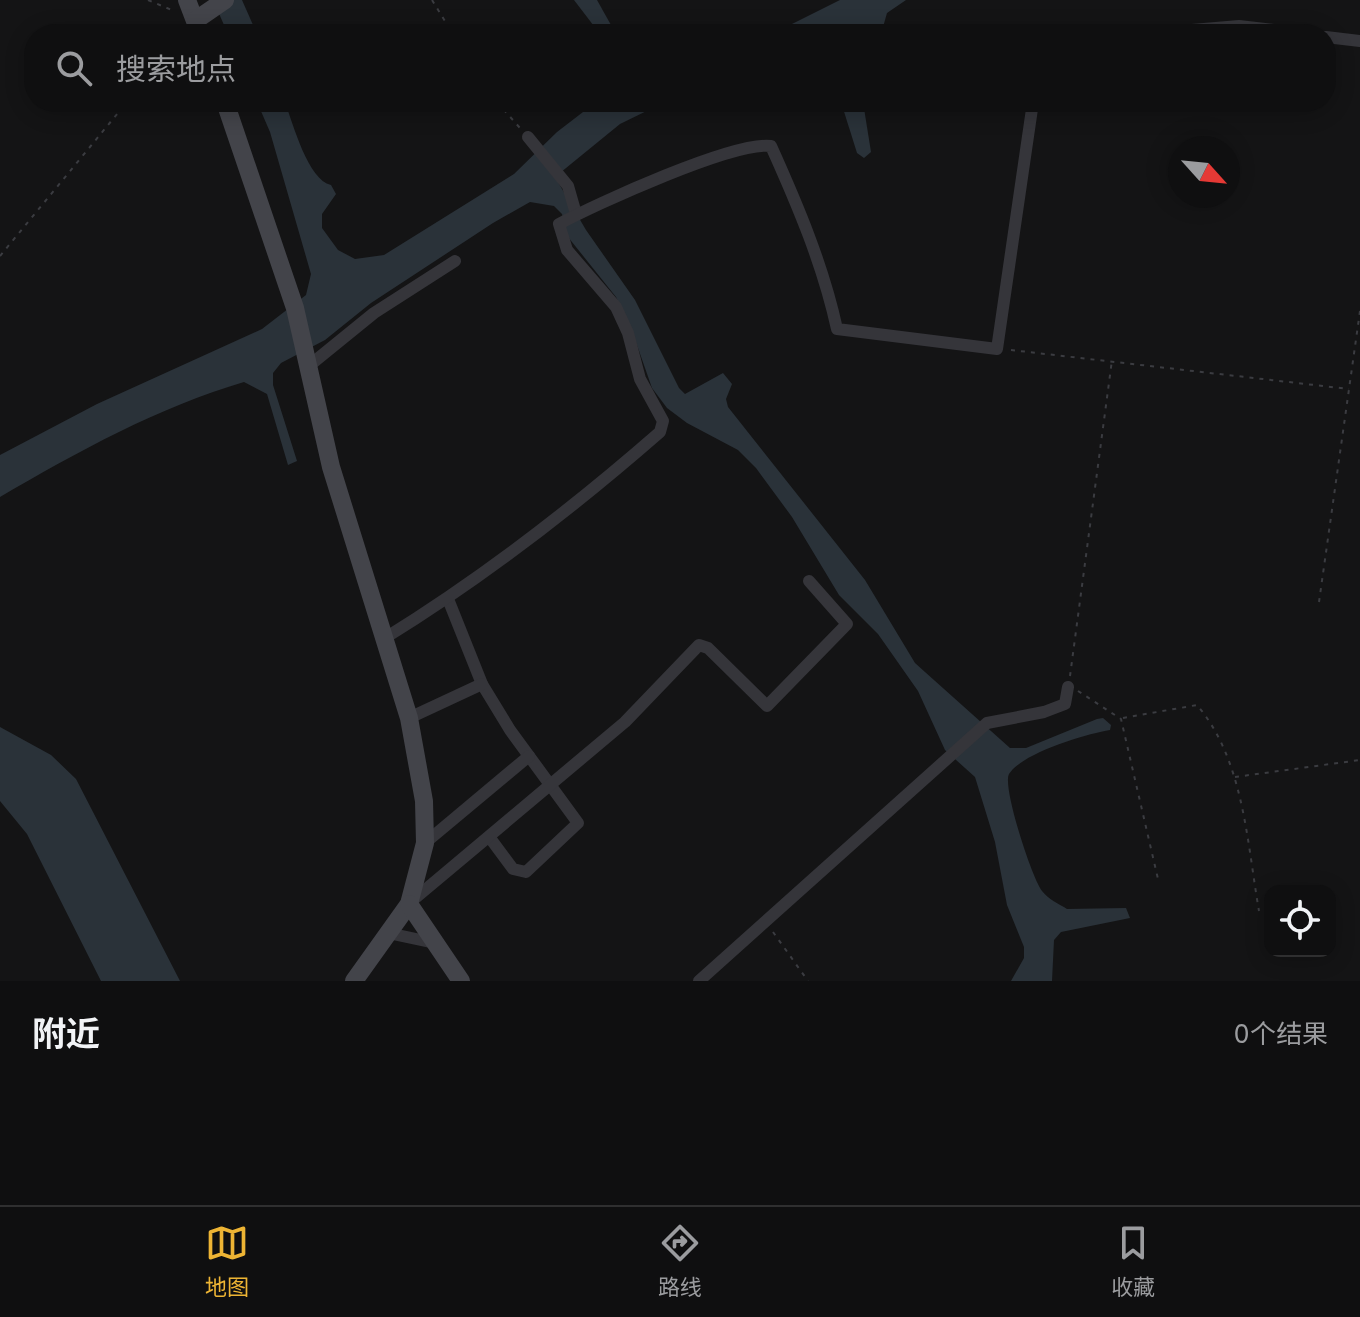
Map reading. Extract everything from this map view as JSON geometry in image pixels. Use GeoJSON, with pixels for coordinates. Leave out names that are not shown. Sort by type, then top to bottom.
{"type":"FeatureCollection","features":[{"type":"Feature","properties":{"kind":"street"},"geometry":{"type":"LineString","coordinates":[[187,0],[197,24]]}},
{"type":"Feature","properties":{"kind":"street"},"geometry":{"type":"LineString","coordinates":[[201,24],[225,0]]}},
{"type":"Feature","properties":{"kind":"street"},"geometry":{"type":"LineString","coordinates":[[1336,38],[1360,41]]}},
{"type":"Feature","properties":{"kind":"street"},"geometry":{"type":"LineString","coordinates":[[228,112],[295,308],[331,467],[409,718],[424,801],[425,843],[409,904]]}},
{"type":"Feature","properties":{"kind":"street"},"geometry":{"type":"LineString","coordinates":[[385,638],[448,599],[580,502],[660,432],[663,421],[640,379],[628,333],[616,307],[567,250],[559,224],[576,214],[706,161],[760,145],[771,146],[799,208],[829,293],[837,329],[997,349],[1032,112]]}},
{"type":"Feature","properties":{"kind":"street"},"geometry":{"type":"LineString","coordinates":[[528,137],[568,186],[576,214]]}},
{"type":"Feature","properties":{"kind":"street"},"geometry":{"type":"LineString","coordinates":[[309,361],[374,313],[455,261]]}},
{"type":"Feature","properties":{"kind":"street"},"geometry":{"type":"LineString","coordinates":[[354,981],[409,904],[430,882],[490,838],[625,722],[699,645],[708,648],[767,706],[847,624],[809,581]]}},
{"type":"Feature","properties":{"kind":"street"},"geometry":{"type":"LineString","coordinates":[[448,599],[482,684],[578,823],[526,872],[513,869],[490,838]]}},
{"type":"Feature","properties":{"kind":"street"},"geometry":{"type":"LineString","coordinates":[[409,718],[482,684]]}},
{"type":"Feature","properties":{"kind":"street"},"geometry":{"type":"LineString","coordinates":[[699,981],[987,723],[1044,712],[1065,704],[1068,687]]}},
{"type":"Feature","properties":{"kind":"street"},"geometry":{"type":"LineString","coordinates":[[425,843],[529,756]]}},
{"type":"Feature","properties":{"kind":"street"},"geometry":{"type":"LineString","coordinates":[[409,904],[461,981]]}},
{"type":"Feature","properties":{"kind":"street"},"geometry":{"type":"LineString","coordinates":[[388,933],[438,943]]}},
{"type":"Feature","properties":{"kind":"path"},"geometry":{"type":"LineString","coordinates":[[148,0],[192,24]]}},
{"type":"Feature","properties":{"kind":"path"},"geometry":{"type":"LineString","coordinates":[[432,0],[447,24]]}},
{"type":"Feature","properties":{"kind":"path"},"geometry":{"type":"LineString","coordinates":[[0,256],[119,112]]}},
{"type":"Feature","properties":{"kind":"path"},"geometry":{"type":"LineString","coordinates":[[506,112],[528,137]]}},
{"type":"Feature","properties":{"kind":"path"},"geometry":{"type":"LineString","coordinates":[[1319,602],[1360,311]]}},
{"type":"Feature","properties":{"kind":"path"},"geometry":{"type":"LineString","coordinates":[[997,349],[1349,389]]}},
{"type":"Feature","properties":{"kind":"path"},"geometry":{"type":"LineString","coordinates":[[1112,360],[1068,687],[1087,695],[1121,719],[1158,879]]}},
{"type":"Feature","properties":{"kind":"path"},"geometry":{"type":"LineString","coordinates":[[1121,719],[1197,705],[1210,720],[1234,777],[1246,827],[1259,911]]}},
{"type":"Feature","properties":{"kind":"path"},"geometry":{"type":"LineString","coordinates":[[1234,777],[1360,760]]}},
{"type":"Feature","properties":{"kind":"path"},"geometry":{"type":"LineString","coordinates":[[766,921],[808,981]]}},
{"type":"Feature","properties":{"kind":"shaded area"},"geometry":{"type":"Polygon","coordinates":[[[213,0],[242,0],[253,24],[224,24],[213,0]]]}},
{"type":"Feature","properties":{"kind":"shaded area"},"geometry":{"type":"Polygon","coordinates":[[[574,0],[597,0],[610,24],[592,24],[574,0]]]}},
{"type":"Feature","properties":{"kind":"shaded area"},"geometry":{"type":"Polygon","coordinates":[[[840,0],[906,0],[887,13],[884,24],[792,24],[840,0]]]}},
{"type":"Feature","properties":{"kind":"shaded area"},"geometry":{"type":"Polygon","coordinates":[[[261,112],[288,112],[308,162],[336,194],[322,214],[322,228],[338,250],[355,259],[384,255],[514,174],[557,132],[583,112],[645,112],[620,124],[555,177],[586,230],[635,300],[679,388],[685,394],[723,373],[732,384],[726,399],[728,407],[865,580],[915,663],[1010,748],[1026,748],[1097,719],[1103,718],[1111,725],[1110,730],[1071,740],[1027,759],[1009,774],[1008,782],[1025,852],[1044,894],[1067,909],[1126,908],[1130,918],[1061,932],[1054,940],[1052,981],[1011,981],[1024,958],[1024,947],[1007,905],[995,842],[975,777],[945,750],[918,691],[878,634],[839,595],[792,517],[756,468],[738,450],[687,423],[667,408],[652,388],[631,328],[616,297],[568,237],[562,214],[554,206],[530,202],[493,223],[371,303],[325,340],[281,363],[273,373],[273,385],[297,461],[288,465],[267,394],[244,382],[150,418],[89,447],[0,497],[0,455],[97,404],[262,329],[306,295],[311,274],[270,132],[261,112]]]}},
{"type":"Feature","properties":{"kind":"shaded area"},"geometry":{"type":"Polygon","coordinates":[[[844,112],[865,112],[871,152],[864,158],[857,153],[844,112]]]}},
{"type":"Feature","properties":{"kind":"shaded area"},"geometry":{"type":"Polygon","coordinates":[[[0,727],[51,755],[76,779],[180,981],[101,981],[27,834],[0,801],[0,727]]]}}]}
